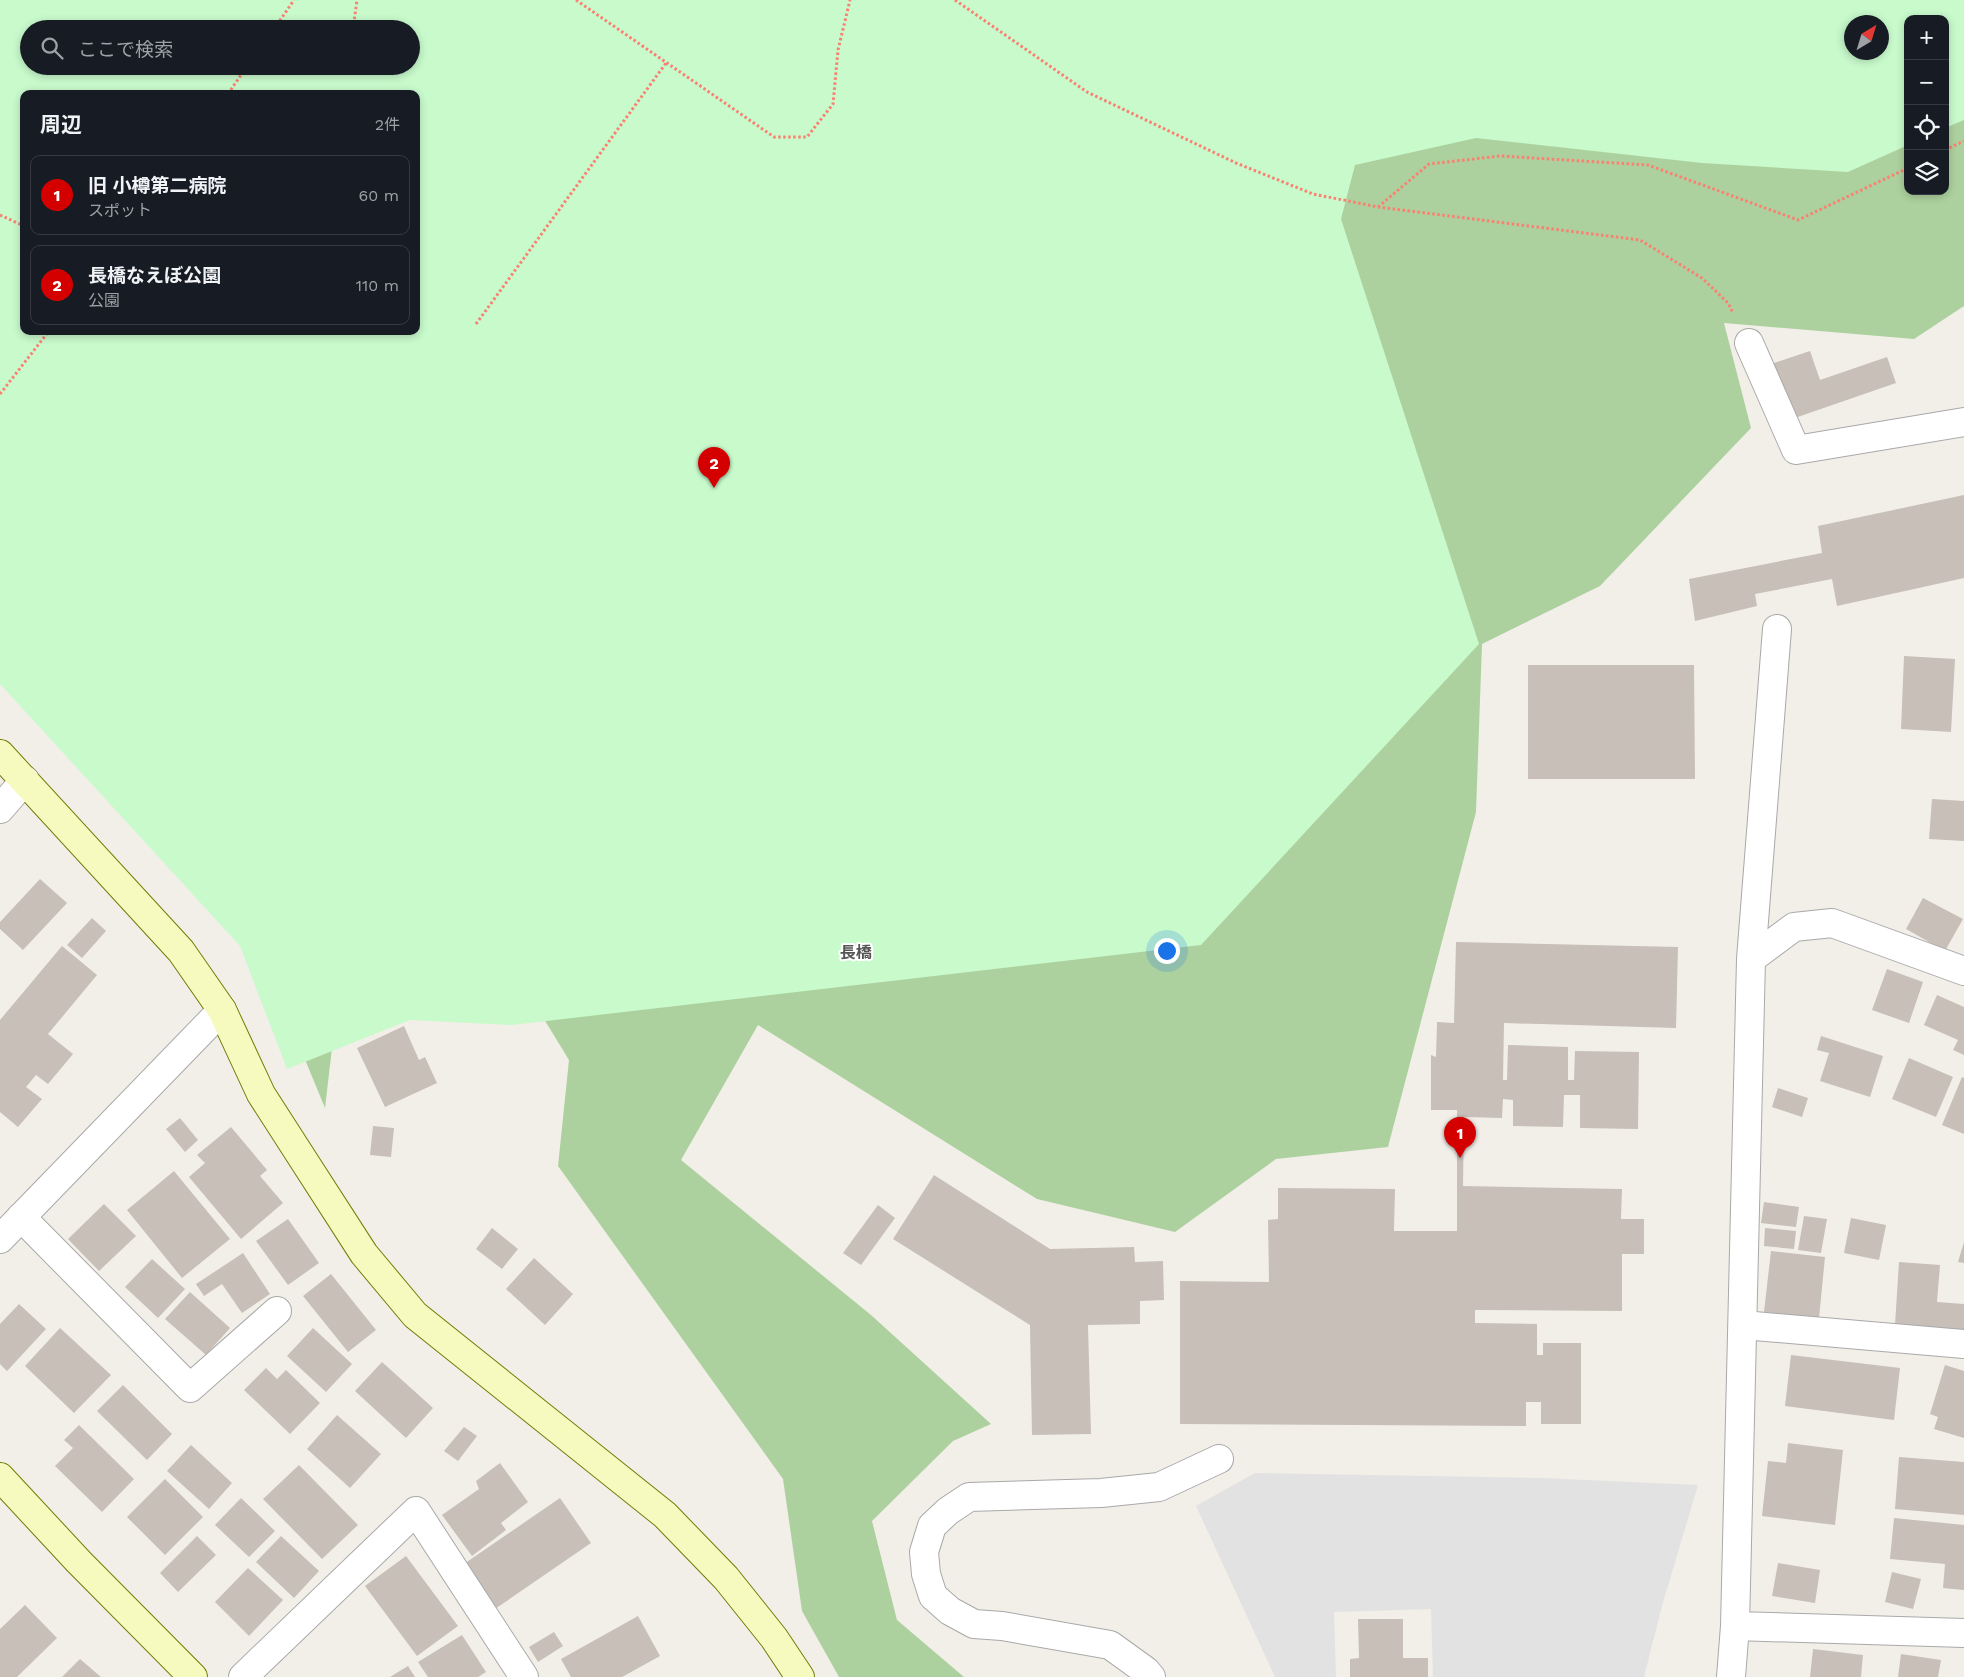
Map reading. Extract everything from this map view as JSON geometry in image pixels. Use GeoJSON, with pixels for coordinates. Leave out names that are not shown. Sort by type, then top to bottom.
{"type":"FeatureCollection","features":[{"type":"Feature","properties":{"kind":"street"},"geometry":{"type":"LineString","coordinates":[[1749,343],[1796,450],[1964,422]]}},
{"type":"Feature","properties":{"kind":"street"},"geometry":{"type":"LineString","coordinates":[[1731,1677],[1735,1626],[1751,959],[1777,629]]}},
{"type":"Feature","properties":{"kind":"street"},"geometry":{"type":"LineString","coordinates":[[0,754],[181,950],[222,1010],[266,1102],[364,1254],[415,1315],[666,1515],[726,1578],[774,1638],[800,1677]]}},
{"type":"Feature","properties":{"kind":"street"},"geometry":{"type":"LineString","coordinates":[[0,808],[25,780]]}},
{"type":"Feature","properties":{"kind":"street"},"geometry":{"type":"LineString","coordinates":[[1751,959],[1794,928],[1832,924],[1964,971]]}},
{"type":"Feature","properties":{"kind":"street"},"geometry":{"type":"LineString","coordinates":[[0,1239],[222,1010]]}},
{"type":"Feature","properties":{"kind":"street"},"geometry":{"type":"LineString","coordinates":[[21,1217],[190,1388],[277,1311]]}},
{"type":"Feature","properties":{"kind":"street"},"geometry":{"type":"LineString","coordinates":[[1743,1325],[1964,1344]]}},
{"type":"Feature","properties":{"kind":"street"},"geometry":{"type":"LineString","coordinates":[[1151,1677],[1146,1670],[1110,1646],[1002,1626],[974,1624],[950,1611],[933,1596],[926,1574],[924,1552],[932,1526],[948,1511],[969,1497],[1101,1493],[1159,1487],[1219,1459]]}},
{"type":"Feature","properties":{"kind":"street"},"geometry":{"type":"LineString","coordinates":[[0,1477],[79,1562],[193,1677]]}},
{"type":"Feature","properties":{"kind":"street"},"geometry":{"type":"LineString","coordinates":[[242,1677],[416,1511],[524,1677]]}},
{"type":"Feature","properties":{"kind":"street"},"geometry":{"type":"LineString","coordinates":[[1735,1626],[1964,1633]]}},
{"type":"Feature","properties":{"kind":"path"},"geometry":{"type":"LineString","coordinates":[[280,20],[294,0]]}},
{"type":"Feature","properties":{"kind":"path"},"geometry":{"type":"LineString","coordinates":[[354,20],[357,0]]}},
{"type":"Feature","properties":{"kind":"path"},"geometry":{"type":"LineString","coordinates":[[576,0],[774,137],[807,137],[833,104],[838,50],[850,0]]}},
{"type":"Feature","properties":{"kind":"path"},"geometry":{"type":"LineString","coordinates":[[955,0],[1087,92],[1262,174],[1313,194],[1378,207],[1640,240],[1702,278],[1728,303],[1749,343]]}},
{"type":"Feature","properties":{"kind":"path"},"geometry":{"type":"LineString","coordinates":[[476,324],[666,63]]}},
{"type":"Feature","properties":{"kind":"path"},"geometry":{"type":"LineString","coordinates":[[231,90],[241,75]]}},
{"type":"Feature","properties":{"kind":"path"},"geometry":{"type":"LineString","coordinates":[[1949,148],[1964,141]]}},
{"type":"Feature","properties":{"kind":"path"},"geometry":{"type":"LineString","coordinates":[[1378,207],[1429,164],[1500,156],[1648,165],[1798,220],[1904,170]]}},
{"type":"Feature","properties":{"kind":"path"},"geometry":{"type":"LineString","coordinates":[[0,215],[20,224]]}},
{"type":"Feature","properties":{"kind":"path"},"geometry":{"type":"LineString","coordinates":[[0,394],[46,335]]}},
{"type":"Feature","properties":{"kind":"green space"},"geometry":{"type":"Polygon","coordinates":[[[0,0],[1964,0],[1964,306],[1914,339],[1724,323],[1751,428],[1600,586],[1482,644],[1476,812],[1388,1147],[1276,1159],[1175,1232],[1037,1199],[758,1025],[681,1160],[871,1315],[991,1424],[953,1441],[872,1521],[897,1620],[964,1677],[839,1677],[802,1611],[783,1479],[558,1166],[569,1060],[517,975],[343,954],[325,1108],[238,897],[0,358],[0,0]]]}},
{"type":"Feature","properties":{"kind":"green space"},"geometry":{"type":"Polygon","coordinates":[[[0,0],[1964,0],[1964,120],[1949,126],[1949,15],[1904,15],[1904,147],[1848,172],[1702,163],[1476,138],[1355,165],[1341,219],[1479,644],[1201,945],[512,1025],[410,1020],[287,1069],[240,946],[0,684],[0,0]]]}},
{"type":"Feature","properties":{"kind":"shaded area"},"geometry":{"type":"Polygon","coordinates":[[[1255,1473],[1541,1478],[1698,1485],[1662,1606],[1644,1677],[1433,1677],[1431,1609],[1334,1612],[1336,1677],[1275,1677],[1196,1506],[1255,1473]]]}},
{"type":"Feature","properties":{"kind":"building"},"geometry":{"type":"Polygon","coordinates":[[[1810,351],[1820,380],[1887,357],[1896,383],[1789,420],[1771,364],[1810,351]]]}},
{"type":"Feature","properties":{"kind":"building"},"geometry":{"type":"Polygon","coordinates":[[[1964,495],[1964,578],[1837,606],[1832,579],[1755,594],[1757,606],[1695,621],[1689,579],[1822,553],[1818,526],[1964,495]]]}},
{"type":"Feature","properties":{"kind":"building"},"geometry":{"type":"Polygon","coordinates":[[[1904,656],[1955,659],[1951,732],[1901,729],[1904,656]]]}},
{"type":"Feature","properties":{"kind":"building"},"geometry":{"type":"Polygon","coordinates":[[[1528,665],[1694,665],[1695,779],[1528,779],[1528,665]]]}},
{"type":"Feature","properties":{"kind":"building"},"geometry":{"type":"Polygon","coordinates":[[[1932,799],[1964,801],[1964,841],[1929,839],[1932,799]]]}},
{"type":"Feature","properties":{"kind":"building"},"geometry":{"type":"Polygon","coordinates":[[[40,879],[67,903],[23,950],[0,929],[0,922],[40,879]]]}},
{"type":"Feature","properties":{"kind":"building"},"geometry":{"type":"Polygon","coordinates":[[[1923,898],[1963,919],[1945,951],[1906,929],[1923,898]]]}},
{"type":"Feature","properties":{"kind":"building"},"geometry":{"type":"Polygon","coordinates":[[[92,918],[106,931],[82,958],[67,945],[92,918]]]}},
{"type":"Feature","properties":{"kind":"building"},"geometry":{"type":"Polygon","coordinates":[[[1456,942],[1678,947],[1676,1028],[1504,1023],[1503,1080],[1507,1080],[1508,1045],[1568,1047],[1568,1080],[1574,1080],[1575,1051],[1639,1052],[1638,1129],[1580,1128],[1580,1095],[1564,1095],[1563,1127],[1513,1126],[1513,1100],[1503,1099],[1502,1118],[1464,1117],[1463,1186],[1622,1189],[1621,1219],[1644,1219],[1644,1254],[1622,1254],[1622,1311],[1475,1310],[1475,1323],[1537,1324],[1537,1355],[1543,1355],[1543,1343],[1581,1343],[1581,1424],[1541,1424],[1541,1402],[1526,1402],[1526,1426],[1180,1424],[1180,1281],[1269,1282],[1268,1220],[1278,1219],[1278,1188],[1395,1189],[1394,1231],[1457,1231],[1457,1110],[1431,1110],[1431,1055],[1436,1057],[1437,1022],[1454,1023],[1456,942]]]}},
{"type":"Feature","properties":{"kind":"building"},"geometry":{"type":"Polygon","coordinates":[[[62,946],[97,975],[48,1034],[73,1054],[48,1084],[36,1075],[26,1087],[42,1099],[18,1127],[0,1112],[0,1020],[62,946]]]}},
{"type":"Feature","properties":{"kind":"building"},"geometry":{"type":"Polygon","coordinates":[[[1887,969],[1923,982],[1909,1023],[1872,1010],[1887,969]]]}},
{"type":"Feature","properties":{"kind":"building"},"geometry":{"type":"Polygon","coordinates":[[[1937,995],[1964,1007],[1964,1055],[1953,1050],[1958,1040],[1924,1025],[1937,995]]]}},
{"type":"Feature","properties":{"kind":"building"},"geometry":{"type":"Polygon","coordinates":[[[404,1026],[419,1060],[425,1057],[437,1083],[385,1107],[357,1048],[404,1026]]]}},
{"type":"Feature","properties":{"kind":"building"},"geometry":{"type":"Polygon","coordinates":[[[1821,1036],[1883,1056],[1870,1097],[1820,1081],[1829,1053],[1817,1050],[1821,1036]]]}},
{"type":"Feature","properties":{"kind":"building"},"geometry":{"type":"Polygon","coordinates":[[[1909,1058],[1953,1077],[1936,1117],[1892,1099],[1909,1058]]]}},
{"type":"Feature","properties":{"kind":"building"},"geometry":{"type":"Polygon","coordinates":[[[1962,1077],[1964,1078],[1964,1134],[1942,1125],[1962,1077]]]}},
{"type":"Feature","properties":{"kind":"building"},"geometry":{"type":"Polygon","coordinates":[[[1778,1088],[1808,1098],[1802,1117],[1772,1107],[1778,1088]]]}},
{"type":"Feature","properties":{"kind":"building"},"geometry":{"type":"Polygon","coordinates":[[[180,1118],[198,1140],[185,1152],[166,1129],[180,1118]]]}},
{"type":"Feature","properties":{"kind":"building"},"geometry":{"type":"Polygon","coordinates":[[[373,1126],[394,1128],[391,1157],[370,1155],[373,1126]]]}},
{"type":"Feature","properties":{"kind":"building"},"geometry":{"type":"Polygon","coordinates":[[[231,1127],[267,1170],[260,1176],[283,1203],[241,1239],[189,1177],[205,1163],[197,1155],[231,1127]]]}},
{"type":"Feature","properties":{"kind":"building"},"geometry":{"type":"Polygon","coordinates":[[[174,1171],[230,1239],[182,1278],[127,1210],[174,1171]]]}},
{"type":"Feature","properties":{"kind":"building"},"geometry":{"type":"Polygon","coordinates":[[[934,1175],[1050,1249],[1134,1247],[1135,1262],[1163,1261],[1164,1300],[1140,1301],[1140,1324],[1088,1325],[1091,1434],[1032,1435],[1030,1325],[893,1239],[934,1175]]]}},
{"type":"Feature","properties":{"kind":"building"},"geometry":{"type":"Polygon","coordinates":[[[1764,1202],[1799,1207],[1796,1227],[1761,1223],[1764,1202]]]}},
{"type":"Feature","properties":{"kind":"building"},"geometry":{"type":"Polygon","coordinates":[[[104,1204],[136,1236],[99,1271],[68,1239],[104,1204]]]}},
{"type":"Feature","properties":{"kind":"building"},"geometry":{"type":"Polygon","coordinates":[[[878,1205],[895,1218],[861,1265],[843,1253],[878,1205]]]}},
{"type":"Feature","properties":{"kind":"building"},"geometry":{"type":"Polygon","coordinates":[[[1804,1216],[1827,1219],[1821,1253],[1798,1250],[1804,1216]]]}},
{"type":"Feature","properties":{"kind":"building"},"geometry":{"type":"Polygon","coordinates":[[[1851,1218],[1886,1225],[1879,1260],[1844,1253],[1851,1218]]]}},
{"type":"Feature","properties":{"kind":"building"},"geometry":{"type":"Polygon","coordinates":[[[288,1219],[319,1263],[288,1285],[256,1241],[288,1219]]]}},
{"type":"Feature","properties":{"kind":"building"},"geometry":{"type":"Polygon","coordinates":[[[492,1228],[518,1249],[502,1269],[476,1249],[492,1228]]]}},
{"type":"Feature","properties":{"kind":"building"},"geometry":{"type":"Polygon","coordinates":[[[1765,1228],[1796,1231],[1794,1249],[1764,1246],[1765,1228]]]}},
{"type":"Feature","properties":{"kind":"building"},"geometry":{"type":"Polygon","coordinates":[[[1964,1242],[1964,1263],[1958,1262],[1964,1242]]]}},
{"type":"Feature","properties":{"kind":"building"},"geometry":{"type":"Polygon","coordinates":[[[1771,1251],[1825,1257],[1819,1318],[1764,1312],[1771,1251]]]}},
{"type":"Feature","properties":{"kind":"building"},"geometry":{"type":"Polygon","coordinates":[[[243,1253],[270,1294],[242,1313],[222,1284],[204,1296],[196,1284],[243,1253]]]}},
{"type":"Feature","properties":{"kind":"building"},"geometry":{"type":"Polygon","coordinates":[[[534,1258],[573,1294],[545,1325],[506,1289],[534,1258]]]}},
{"type":"Feature","properties":{"kind":"building"},"geometry":{"type":"Polygon","coordinates":[[[152,1259],[185,1289],[158,1318],[125,1287],[152,1259]]]}},
{"type":"Feature","properties":{"kind":"building"},"geometry":{"type":"Polygon","coordinates":[[[1899,1262],[1940,1265],[1937,1302],[1964,1304],[1964,1330],[1895,1325],[1899,1262]]]}},
{"type":"Feature","properties":{"kind":"building"},"geometry":{"type":"Polygon","coordinates":[[[331,1274],[376,1330],[348,1352],[303,1296],[331,1274]]]}},
{"type":"Feature","properties":{"kind":"building"},"geometry":{"type":"Polygon","coordinates":[[[190,1292],[230,1328],[206,1355],[165,1319],[190,1292]]]}},
{"type":"Feature","properties":{"kind":"building"},"geometry":{"type":"Polygon","coordinates":[[[19,1304],[46,1329],[7,1371],[0,1364],[0,1324],[19,1304]]]}},
{"type":"Feature","properties":{"kind":"building"},"geometry":{"type":"Polygon","coordinates":[[[60,1328],[111,1375],[74,1413],[25,1366],[60,1328]]]}},
{"type":"Feature","properties":{"kind":"building"},"geometry":{"type":"Polygon","coordinates":[[[313,1328],[352,1364],[326,1392],[287,1356],[313,1328]]]}},
{"type":"Feature","properties":{"kind":"building"},"geometry":{"type":"Polygon","coordinates":[[[1791,1355],[1900,1368],[1894,1420],[1785,1406],[1791,1355]]]}},
{"type":"Feature","properties":{"kind":"building"},"geometry":{"type":"Polygon","coordinates":[[[382,1362],[433,1408],[406,1438],[355,1391],[382,1362]]]}},
{"type":"Feature","properties":{"kind":"building"},"geometry":{"type":"Polygon","coordinates":[[[1945,1365],[1964,1371],[1964,1438],[1934,1429],[1938,1417],[1930,1414],[1945,1365]]]}},
{"type":"Feature","properties":{"kind":"building"},"geometry":{"type":"Polygon","coordinates":[[[266,1368],[277,1379],[286,1370],[320,1403],[290,1434],[244,1390],[266,1368]]]}},
{"type":"Feature","properties":{"kind":"building"},"geometry":{"type":"Polygon","coordinates":[[[123,1385],[172,1434],[147,1460],[97,1411],[123,1385]]]}},
{"type":"Feature","properties":{"kind":"building"},"geometry":{"type":"Polygon","coordinates":[[[337,1415],[381,1454],[350,1488],[307,1449],[337,1415]]]}},
{"type":"Feature","properties":{"kind":"building"},"geometry":{"type":"Polygon","coordinates":[[[79,1425],[134,1479],[102,1512],[55,1466],[73,1448],[64,1440],[79,1425]]]}},
{"type":"Feature","properties":{"kind":"building"},"geometry":{"type":"Polygon","coordinates":[[[464,1427],[477,1436],[458,1461],[444,1451],[464,1427]]]}},
{"type":"Feature","properties":{"kind":"building"},"geometry":{"type":"Polygon","coordinates":[[[1788,1443],[1843,1450],[1835,1525],[1762,1516],[1768,1461],[1786,1463],[1788,1443]]]}},
{"type":"Feature","properties":{"kind":"building"},"geometry":{"type":"Polygon","coordinates":[[[191,1445],[232,1483],[209,1509],[167,1471],[191,1445]]]}},
{"type":"Feature","properties":{"kind":"building"},"geometry":{"type":"Polygon","coordinates":[[[1899,1457],[1964,1462],[1964,1515],[1895,1509],[1899,1457]]]}},
{"type":"Feature","properties":{"kind":"building"},"geometry":{"type":"Polygon","coordinates":[[[500,1463],[528,1502],[501,1523],[506,1530],[472,1556],[442,1515],[479,1489],[476,1481],[500,1463]]]}},
{"type":"Feature","properties":{"kind":"building"},"geometry":{"type":"Polygon","coordinates":[[[299,1465],[358,1525],[322,1559],[263,1499],[299,1465]]]}},
{"type":"Feature","properties":{"kind":"building"},"geometry":{"type":"Polygon","coordinates":[[[165,1479],[203,1517],[165,1555],[127,1517],[165,1479]]]}},
{"type":"Feature","properties":{"kind":"building"},"geometry":{"type":"Polygon","coordinates":[[[241,1498],[275,1531],[249,1557],[215,1525],[241,1498]]]}},
{"type":"Feature","properties":{"kind":"building"},"geometry":{"type":"Polygon","coordinates":[[[560,1498],[591,1543],[492,1611],[461,1566],[560,1498]]]}},
{"type":"Feature","properties":{"kind":"building"},"geometry":{"type":"Polygon","coordinates":[[[1894,1518],[1964,1525],[1964,1590],[1943,1588],[1945,1564],[1890,1559],[1894,1518]]]}},
{"type":"Feature","properties":{"kind":"building"},"geometry":{"type":"Polygon","coordinates":[[[197,1536],[216,1555],[178,1592],[160,1573],[197,1536]]]}},
{"type":"Feature","properties":{"kind":"building"},"geometry":{"type":"Polygon","coordinates":[[[281,1536],[319,1571],[294,1598],[256,1562],[281,1536]]]}},
{"type":"Feature","properties":{"kind":"building"},"geometry":{"type":"Polygon","coordinates":[[[406,1556],[458,1626],[417,1656],[365,1586],[406,1556]]]}},
{"type":"Feature","properties":{"kind":"building"},"geometry":{"type":"Polygon","coordinates":[[[1778,1563],[1820,1570],[1815,1603],[1772,1596],[1778,1563]]]}},
{"type":"Feature","properties":{"kind":"building"},"geometry":{"type":"Polygon","coordinates":[[[248,1568],[283,1600],[249,1636],[215,1602],[248,1568]]]}},
{"type":"Feature","properties":{"kind":"building"},"geometry":{"type":"Polygon","coordinates":[[[1892,1572],[1921,1579],[1913,1609],[1885,1602],[1892,1572]]]}},
{"type":"Feature","properties":{"kind":"building"},"geometry":{"type":"Polygon","coordinates":[[[25,1605],[57,1638],[17,1677],[0,1677],[0,1629],[25,1605]]]}},
{"type":"Feature","properties":{"kind":"building"},"geometry":{"type":"Polygon","coordinates":[[[638,1616],[660,1656],[622,1677],[571,1677],[561,1659],[638,1616]]]}},
{"type":"Feature","properties":{"kind":"building"},"geometry":{"type":"Polygon","coordinates":[[[1358,1619],[1403,1619],[1403,1658],[1428,1658],[1428,1677],[1350,1677],[1350,1659],[1359,1658],[1358,1619]]]}},
{"type":"Feature","properties":{"kind":"building"},"geometry":{"type":"Polygon","coordinates":[[[554,1632],[563,1646],[538,1662],[529,1647],[554,1632]]]}},
{"type":"Feature","properties":{"kind":"building"},"geometry":{"type":"Polygon","coordinates":[[[462,1635],[486,1672],[478,1677],[428,1677],[418,1662],[462,1635]]]}},
{"type":"Feature","properties":{"kind":"building"},"geometry":{"type":"Polygon","coordinates":[[[1813,1649],[1863,1655],[1861,1677],[1810,1677],[1813,1649]]]}},
{"type":"Feature","properties":{"kind":"building"},"geometry":{"type":"Polygon","coordinates":[[[1901,1654],[1941,1660],[1938,1677],[1898,1677],[1901,1654]]]}},
{"type":"Feature","properties":{"kind":"building"},"geometry":{"type":"Polygon","coordinates":[[[80,1659],[101,1677],[62,1677],[80,1659]]]}},
{"type":"Feature","properties":{"kind":"building"},"geometry":{"type":"Polygon","coordinates":[[[408,1666],[415,1677],[390,1677],[408,1666]]]}},
{"type":"Feature","properties":{"kind":"place","name":"長橋なえぼ公園"},"geometry":{"type":"Point","coordinates":[714,488]}},
{"type":"Feature","properties":{"kind":"place","name":"旧 小樽第二病院"},"geometry":{"type":"Point","coordinates":[1460,1158]}},
{"type":"Feature","properties":{"kind":"district","name":"長橋"},"geometry":{"type":"Point","coordinates":[856,952]}}]}
